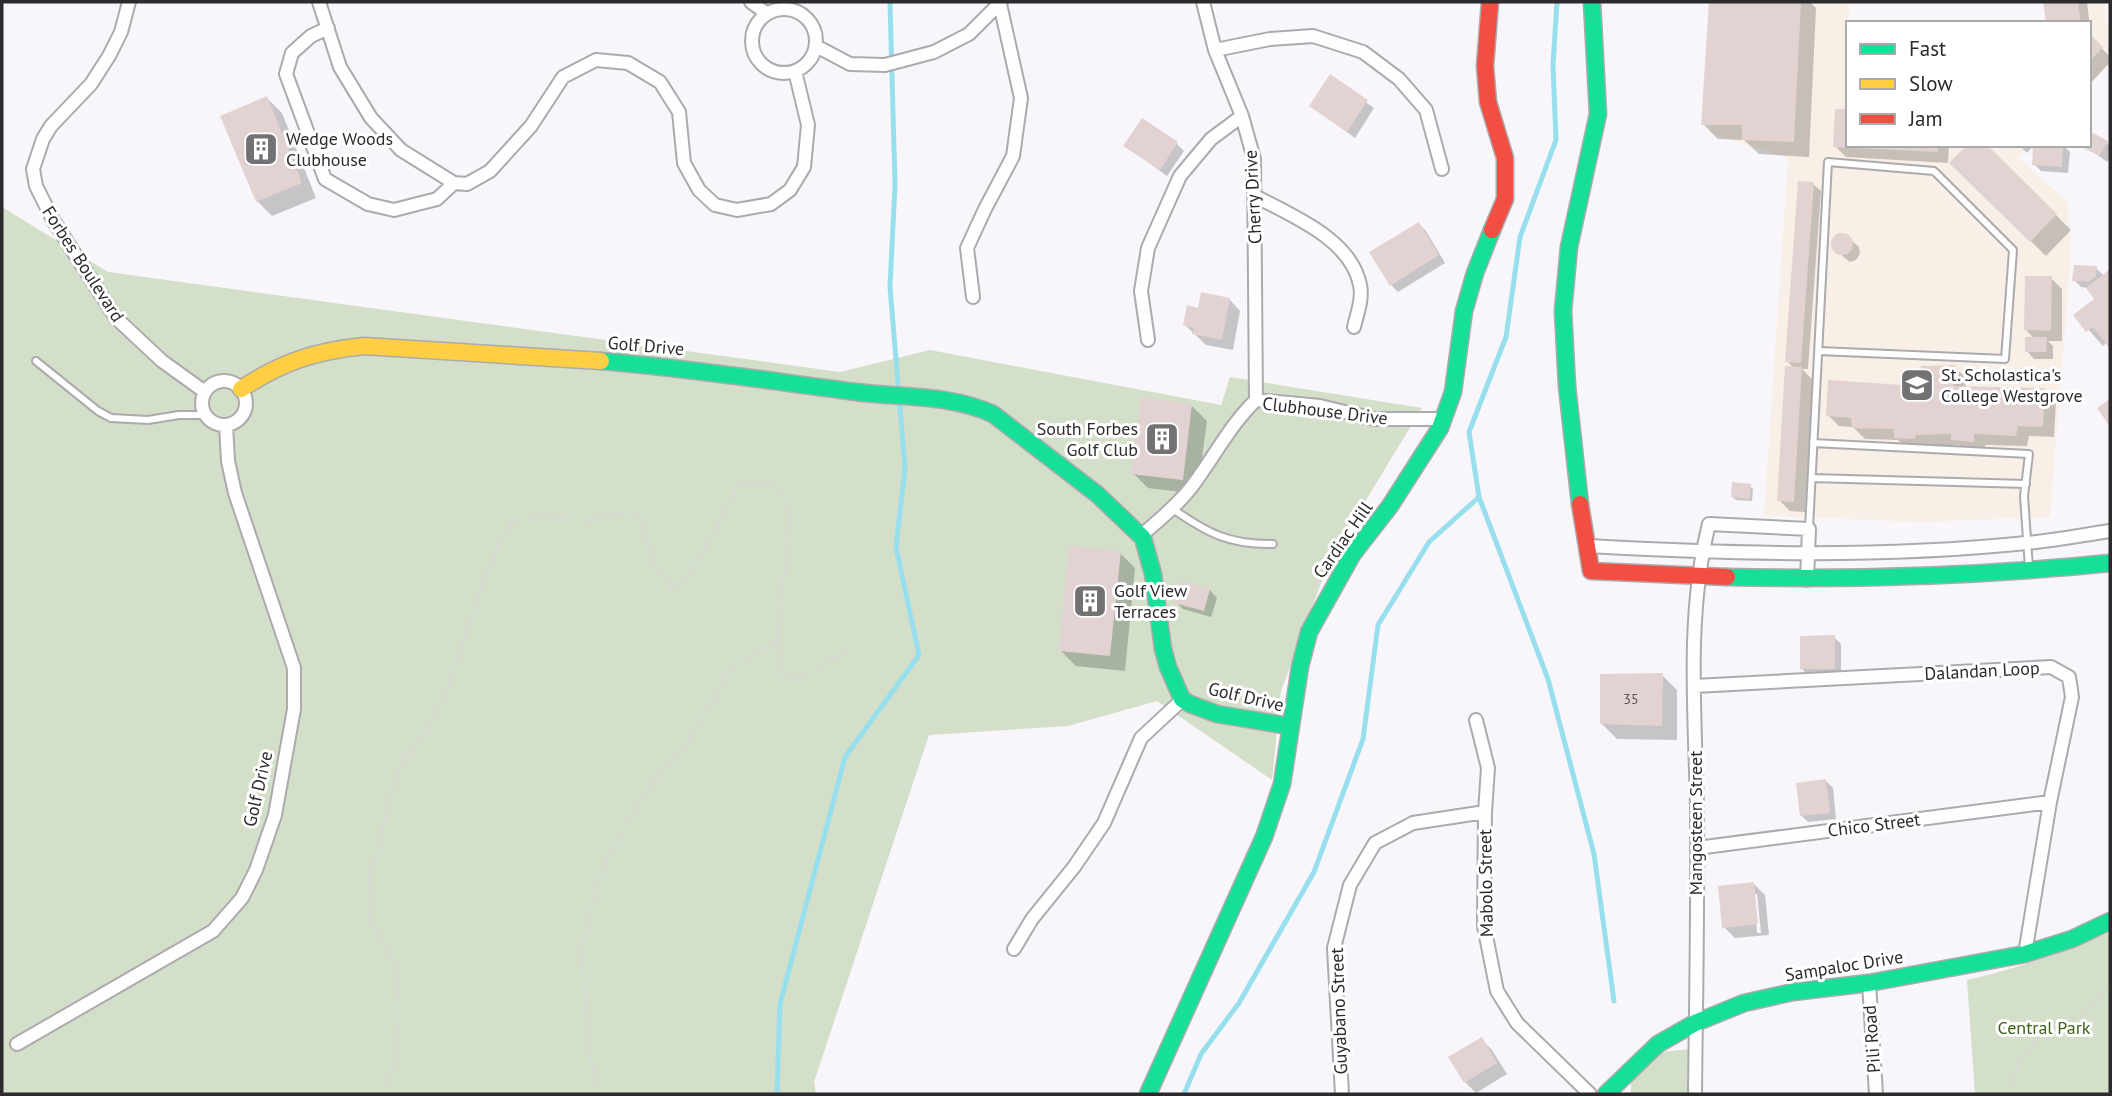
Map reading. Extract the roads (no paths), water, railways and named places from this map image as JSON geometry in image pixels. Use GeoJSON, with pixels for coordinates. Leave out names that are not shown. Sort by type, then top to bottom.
{"type":"FeatureCollection","features":[{"type":"Feature","properties":{"kind":"street","name":"Forbes Boulevard"},"geometry":{"type":"LineString","coordinates":[[129,2],[121,32],[109,56],[91,84],[51,126],[43,139],[33,169],[36,186],[48,211],[116,318],[162,361],[205,392]]}},
{"type":"Feature","properties":{"kind":"street"},"geometry":{"type":"LineString","coordinates":[[319,2],[340,67],[371,118],[401,150],[454,183],[467,184],[489,172],[531,126],[564,77],[596,60],[628,63],[660,82],[679,112],[684,163],[699,190],[716,205],[737,210],[771,204],[790,190],[804,167],[808,125],[795,71]]}},
{"type":"Feature","properties":{"kind":"street"},"geometry":{"type":"LineString","coordinates":[[751,2],[766,13]]}},
{"type":"Feature","properties":{"kind":"street","name":"Cherry Drive"},"geometry":{"type":"LineString","coordinates":[[1203,2],[1214,50],[1242,116],[1254,159],[1256,400]]}},
{"type":"Feature","properties":{"kind":"street","name":"Cardiac Hill"},"geometry":{"type":"LineString","coordinates":[[1148,1094],[1264,836],[1282,783],[1289,726],[1300,667],[1310,632],[1352,555],[1390,506],[1444,419],[1453,392],[1464,311],[1475,272],[1505,199],[1506,158],[1488,102],[1485,66],[1490,2]]}},
{"type":"Feature","properties":{"kind":"street"},"geometry":{"type":"LineString","coordinates":[[1592,2],[1598,114],[1569,247],[1563,311],[1577,484],[1591,571],[1807,580],[2029,573],[2110,563]]}},
{"type":"Feature","properties":{"kind":"street"},"geometry":{"type":"LineString","coordinates":[[816,46],[850,64],[885,65],[934,52],[969,34],[1001,3]]}},
{"type":"Feature","properties":{"kind":"street"},"geometry":{"type":"LineString","coordinates":[[973,297],[968,248],[1013,156],[1021,98],[1001,3]]}},
{"type":"Feature","properties":{"kind":"street"},"geometry":{"type":"LineString","coordinates":[[779,8],[793,9],[805,15],[812,24],[816,46],[805,66],[782,73],[769,69],[759,61],[753,49],[752,36],[757,23],[766,13],[779,8]]}},
{"type":"Feature","properties":{"kind":"street"},"geometry":{"type":"LineString","coordinates":[[328,28],[311,36],[292,53],[286,74],[325,179],[368,204],[394,210],[437,199],[454,183]]}},
{"type":"Feature","properties":{"kind":"street"},"geometry":{"type":"LineString","coordinates":[[1214,50],[1270,39],[1313,36],[1363,52],[1399,79],[1426,110],[1442,169]]}},
{"type":"Feature","properties":{"kind":"street"},"geometry":{"type":"LineString","coordinates":[[1148,340],[1141,290],[1148,248],[1180,176],[1211,139],[1242,116]]}},
{"type":"Feature","properties":{"kind":"street"},"geometry":{"type":"LineString","coordinates":[[1255,196],[1305,222],[1350,260],[1360,284],[1360,302],[1354,327]]}},
{"type":"Feature","properties":{"kind":"street","name":"Golf Drive"},"geometry":{"type":"LineString","coordinates":[[241,389],[272,368],[306,355],[364,346],[560,358],[700,371],[888,396],[964,402],[995,415],[1121,514],[1142,535],[1151,567],[1168,670],[1183,699],[1207,710],[1255,722],[1289,726]]}},
{"type":"Feature","properties":{"kind":"street"},"geometry":{"type":"LineString","coordinates":[[222,381],[241,389],[245,396],[244,411],[234,423],[226,425],[211,421],[203,408],[205,392],[215,383],[222,381]]}},
{"type":"Feature","properties":{"kind":"street","name":"Clubhouse Drive"},"geometry":{"type":"LineString","coordinates":[[1142,535],[1173,509],[1244,412],[1256,400],[1320,406],[1374,419],[1444,419]]}},
{"type":"Feature","properties":{"kind":"street","name":"Golf Drive"},"geometry":{"type":"LineString","coordinates":[[17,1044],[214,931],[242,898],[256,870],[275,815],[294,709],[294,668],[235,493],[226,425]]}},
{"type":"Feature","properties":{"kind":"street","name":"Mangosteen Street"},"geometry":{"type":"LineString","coordinates":[[1695,1094],[1695,615],[1702,552],[1709,524],[1808,528]]}},
{"type":"Feature","properties":{"kind":"street"},"geometry":{"type":"LineString","coordinates":[[1807,580],[1808,528]]}},
{"type":"Feature","properties":{"kind":"street"},"geometry":{"type":"LineString","coordinates":[[1588,546],[1702,552],[1807,553],[1960,549],[2028,543],[2110,531]]}},
{"type":"Feature","properties":{"kind":"street","name":"Dalandan Loop"},"geometry":{"type":"LineString","coordinates":[[1695,687],[2051,667],[2069,677],[2072,697],[2050,802],[2025,954]]}},
{"type":"Feature","properties":{"kind":"street"},"geometry":{"type":"LineString","coordinates":[[1014,949],[1032,919],[1104,823],[1141,738],[1183,699]]}},
{"type":"Feature","properties":{"kind":"street","name":"Mabolo Street"},"geometry":{"type":"LineString","coordinates":[[1475,720],[1488,768],[1485,812],[1485,926],[1497,991],[1517,1023],[1590,1094]]}},
{"type":"Feature","properties":{"kind":"street","name":"Chico Street"},"geometry":{"type":"LineString","coordinates":[[1697,848],[2050,802]]}},
{"type":"Feature","properties":{"kind":"street","name":"Guyabano Street"},"geometry":{"type":"LineString","coordinates":[[1342,1094],[1334,948],[1350,885],[1375,843],[1413,822],[1485,812]]}},
{"type":"Feature","properties":{"kind":"street","name":"Sampaloc Drive"},"geometry":{"type":"LineString","coordinates":[[1606,1094],[1658,1044],[1695,1023],[1744,1003],[1793,992],[1869,983],[2025,954],[2072,939],[2110,922]]}},
{"type":"Feature","properties":{"kind":"street","name":"Pili Road"},"geometry":{"type":"LineString","coordinates":[[1869,983],[1876,1094]]}},
{"type":"Feature","properties":{"kind":"lane"},"geometry":{"type":"LineString","coordinates":[[1808,528],[1828,162],[1934,172],[2013,250],[2005,359],[1819,351]]}},
{"type":"Feature","properties":{"kind":"lane"},"geometry":{"type":"LineString","coordinates":[[36,360],[98,411],[111,418],[148,420],[179,415],[206,415]]}},
{"type":"Feature","properties":{"kind":"lane"},"geometry":{"type":"LineString","coordinates":[[1813,443],[2029,454],[2026,484],[2029,573]]}},
{"type":"Feature","properties":{"kind":"lane"},"geometry":{"type":"LineString","coordinates":[[1812,478],[2026,484]]}},
{"type":"Feature","properties":{"kind":"lane"},"geometry":{"type":"LineString","coordinates":[[1173,509],[1201,528],[1226,540],[1253,545],[1273,544]]}},
{"type":"Feature","properties":{"kind":"waterway"},"geometry":{"type":"LineString","coordinates":[[777,1094],[780,1004],[845,757],[919,655],[896,547],[905,468],[890,287],[895,185],[890,2]]}},
{"type":"Feature","properties":{"kind":"waterway"},"geometry":{"type":"LineString","coordinates":[[1557,2],[1553,65],[1556,140],[1520,237],[1506,337],[1469,432],[1479,497],[1548,679],[1594,854],[1614,1001]]}},
{"type":"Feature","properties":{"kind":"waterway"},"geometry":{"type":"LineString","coordinates":[[1184,1094],[1201,1054],[1239,1003],[1314,872],[1363,739],[1378,625],[1429,542],[1479,497]]}},
{"type":"Feature","properties":{"kind":"place","name":"Wedge Woods Clubhouse"},"geometry":{"type":"Point","coordinates":[261,149]}},
{"type":"Feature","properties":{"kind":"place","name":"St. Scholastica's College Westgrove"},"geometry":{"type":"Point","coordinates":[1917,385]}},
{"type":"Feature","properties":{"kind":"place","name":"South Forbes Golf Club"},"geometry":{"type":"Point","coordinates":[1162,439]}},
{"type":"Feature","properties":{"kind":"place","name":"Golf View Terraces"},"geometry":{"type":"Point","coordinates":[1090,601]}},
{"type":"Feature","properties":{"kind":"park label","name":"Central Park"},"geometry":{"type":"Point","coordinates":[2044,1028]}}]}
